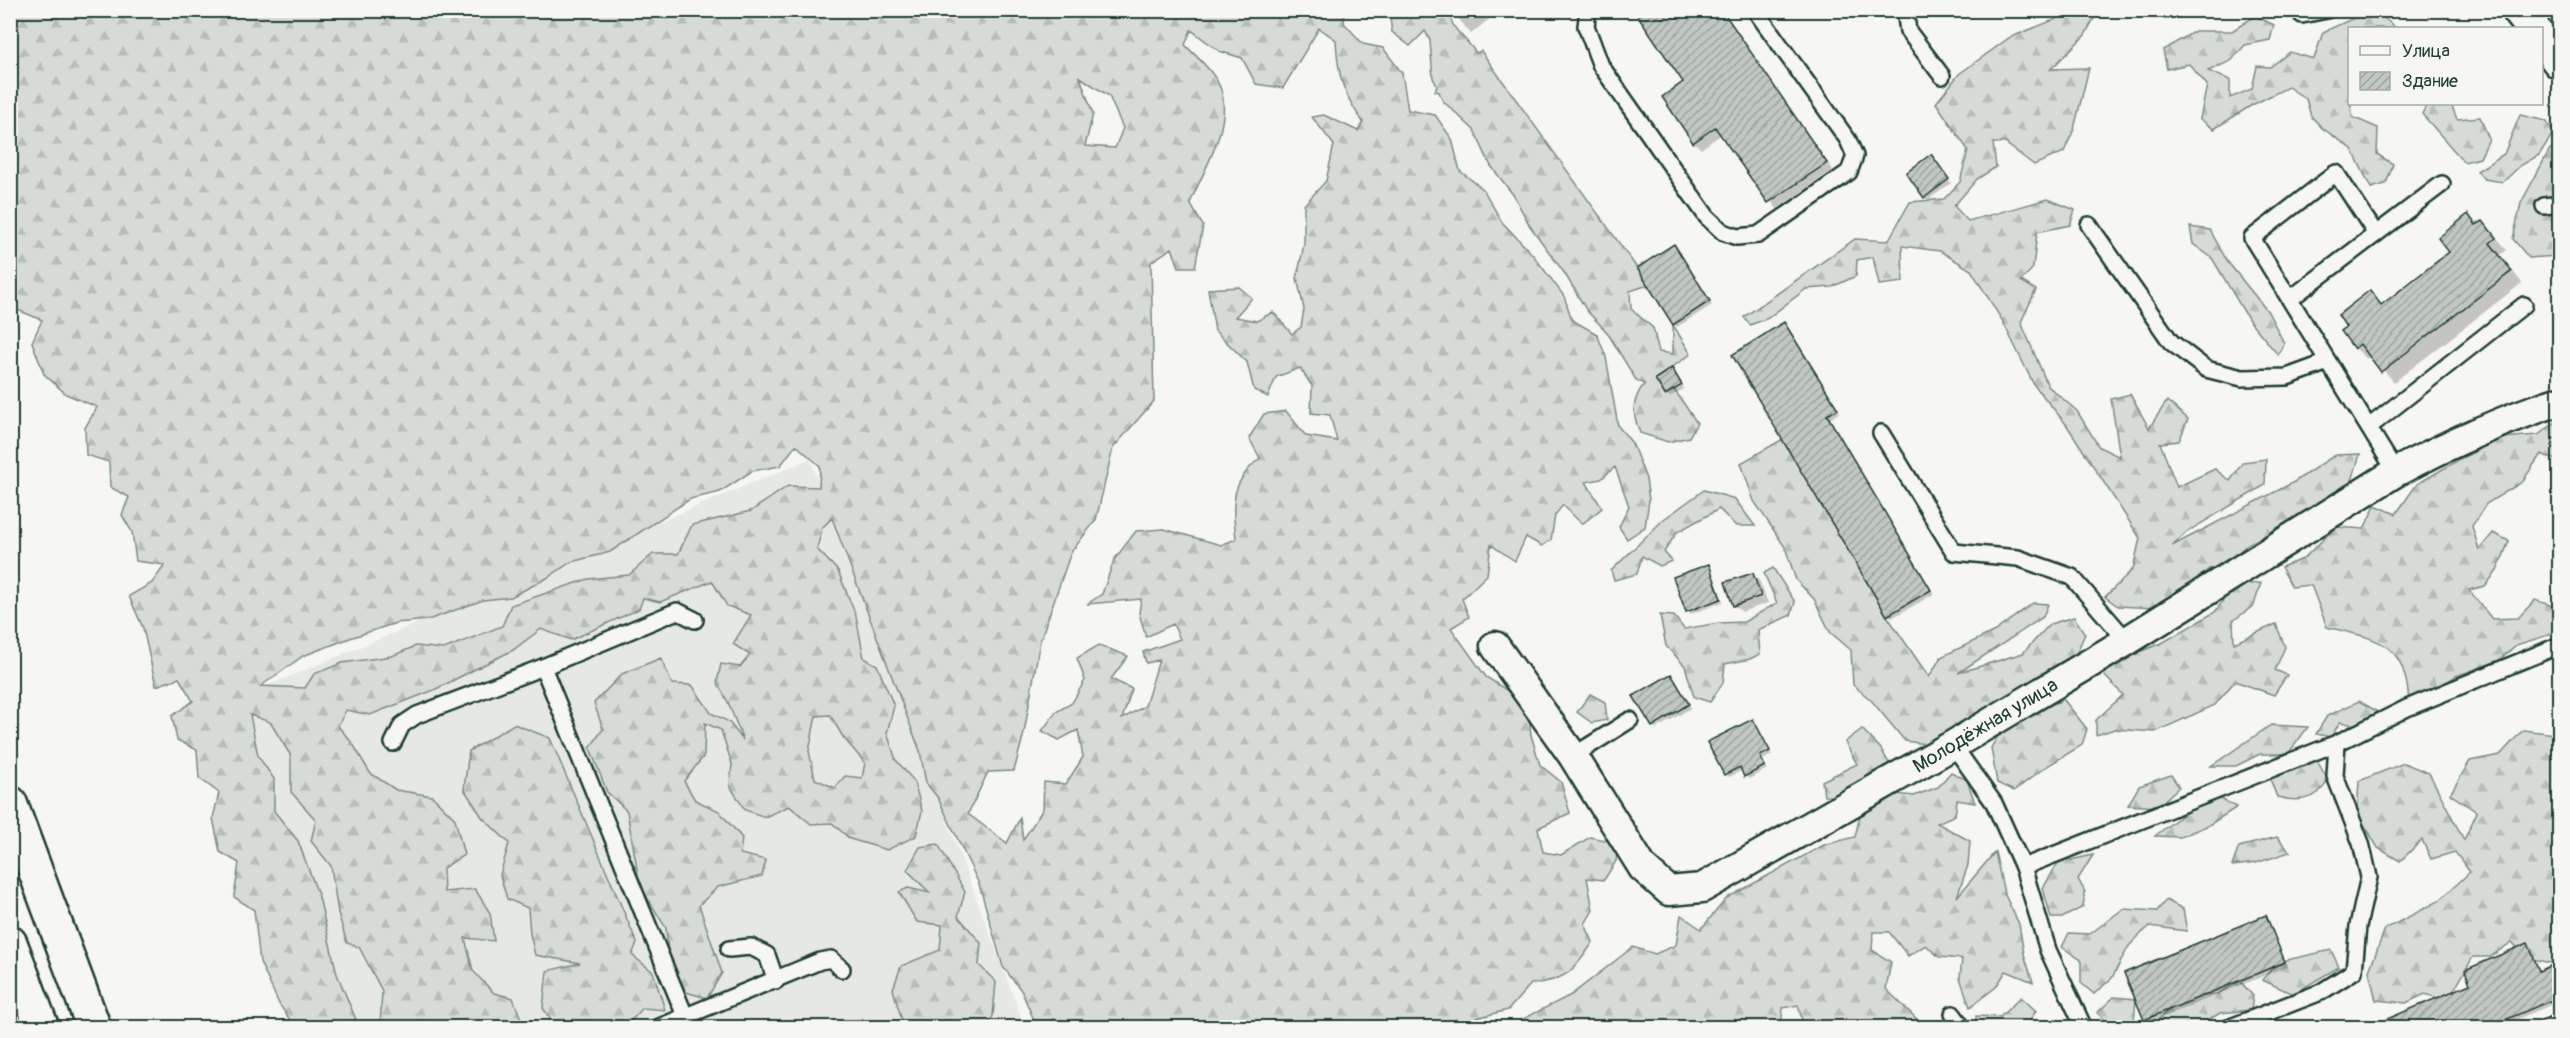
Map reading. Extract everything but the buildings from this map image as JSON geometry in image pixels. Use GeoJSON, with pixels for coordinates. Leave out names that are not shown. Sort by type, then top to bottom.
{"type":"FeatureCollection","features":[{"type":"Feature","properties":{"kind":"main road"},"geometry":{"type":"LineString","coordinates":[[2519,10],[2534,27]]}},
{"type":"Feature","properties":{"kind":"main road"},"geometry":{"type":"LineString","coordinates":[[10,803],[94,1028]]}},
{"type":"Feature","properties":{"kind":"main road"},"geometry":{"type":"LineString","coordinates":[[10,943],[42,1028]]}},
{"type":"Feature","properties":{"kind":"street","name":"Молодёжная улица"},"geometry":{"type":"LineString","coordinates":[[1496,646],[1573,756],[1643,868],[1669,891],[1702,888],[1953,745],[2127,641],[2396,472],[2442,448],[2522,413],[2559,402]]}},
{"type":"Feature","properties":{"kind":"lane"},"geometry":{"type":"LineString","coordinates":[[1588,10],[1586,26],[1601,66],[1707,217],[1723,232],[1737,237],[1758,235],[1849,172],[1855,156],[1848,140],[1755,10]]}},
{"type":"Feature","properties":{"kind":"lane"},"geometry":{"type":"LineString","coordinates":[[1905,10],[1908,31],[1942,76]]}},
{"type":"Feature","properties":{"kind":"lane"},"geometry":{"type":"LineString","coordinates":[[2302,15],[2327,10]]}},
{"type":"Feature","properties":{"kind":"lane"},"geometry":{"type":"LineString","coordinates":[[2376,234],[2336,173],[2252,238],[2396,472]]}},
{"type":"Feature","properties":{"kind":"lane"},"geometry":{"type":"LineString","coordinates":[[2290,299],[2442,184]]}},
{"type":"Feature","properties":{"kind":"lane"},"geometry":{"type":"LineString","coordinates":[[2544,206],[2559,204]]}},
{"type":"Feature","properties":{"kind":"lane"},"geometry":{"type":"LineString","coordinates":[[2089,225],[2171,342],[2206,369],[2242,378],[2288,377],[2328,362]]}},
{"type":"Feature","properties":{"kind":"lane"},"geometry":{"type":"LineString","coordinates":[[2369,427],[2524,305]]}},
{"type":"Feature","properties":{"kind":"lane"},"geometry":{"type":"LineString","coordinates":[[1881,433],[1954,552],[2018,558],[2072,577],[2127,641]]}},
{"type":"Feature","properties":{"kind":"lane"},"geometry":{"type":"LineString","coordinates":[[393,743],[402,725],[417,715],[543,667],[677,611],[695,620]]}},
{"type":"Feature","properties":{"kind":"lane"},"geometry":{"type":"LineString","coordinates":[[2023,867],[2337,743],[2407,708],[2559,645]]}},
{"type":"Feature","properties":{"kind":"lane"},"geometry":{"type":"LineString","coordinates":[[543,667],[688,1022]]}},
{"type":"Feature","properties":{"kind":"lane"},"geometry":{"type":"LineString","coordinates":[[1573,756],[1630,720]]}},
{"type":"Feature","properties":{"kind":"lane"},"geometry":{"type":"LineString","coordinates":[[2228,1028],[2321,993],[2354,971],[2358,926],[2369,877],[2361,843],[2335,776],[2337,743]]}},
{"type":"Feature","properties":{"kind":"lane"},"geometry":{"type":"LineString","coordinates":[[1953,745],[1994,803],[2023,867],[2048,950],[2084,1028]]}},
{"type":"Feature","properties":{"kind":"lane"},"geometry":{"type":"LineString","coordinates":[[729,948],[751,947],[767,956],[776,981]]}},
{"type":"Feature","properties":{"kind":"lane"},"geometry":{"type":"LineString","coordinates":[[657,1028],[688,1022],[820,961],[831,959],[842,969]]}},
{"type":"Feature","properties":{"kind":"lane"},"geometry":{"type":"LineString","coordinates":[[1953,1014],[1963,1028]]}},
{"type":"Feature","properties":{"kind":"lane"},"geometry":{"type":"LineString","coordinates":[[2546,1028],[2556,1024],[2559,1028]]}},
{"type":"Feature","properties":{"kind":"shaded area"},"geometry":{"type":"Polygon","coordinates":[[[810,459],[1025,1027],[358,1027],[231,701],[810,459]]]}},
{"type":"Feature","properties":{"kind":"green space"},"geometry":{"type":"Polygon","coordinates":[[[11,11],[1345,11],[1344,23],[1363,44],[1383,48],[1402,73],[1408,110],[1435,115],[1452,139],[1460,171],[1483,189],[1502,222],[1533,255],[1564,296],[1572,320],[1597,334],[1606,357],[1618,426],[1632,443],[1646,479],[1649,500],[1645,527],[1627,539],[1619,527],[1629,506],[1615,467],[1601,479],[1586,482],[1602,508],[1582,524],[1563,505],[1555,515],[1551,540],[1542,546],[1526,537],[1515,561],[1491,545],[1487,575],[1462,599],[1469,617],[1451,628],[1486,677],[1528,704],[1531,735],[1540,765],[1561,782],[1570,813],[1538,828],[1543,852],[1561,855],[1590,837],[1618,843],[1616,861],[1604,880],[1587,878],[1593,910],[1585,924],[1593,942],[1575,967],[1561,977],[1531,984],[1508,1010],[1476,1018],[1464,1027],[1065,1028],[1054,1019],[1037,1027],[1021,990],[1003,967],[979,884],[938,798],[926,783],[920,751],[832,518],[822,528],[817,549],[838,571],[856,616],[864,658],[877,665],[894,706],[887,733],[896,760],[914,781],[922,811],[916,836],[887,850],[850,839],[832,823],[811,824],[789,806],[765,817],[745,810],[730,786],[732,764],[721,730],[705,723],[704,756],[684,781],[695,800],[719,811],[742,838],[740,854],[766,860],[762,876],[718,887],[699,905],[722,973],[707,998],[686,992],[668,955],[666,928],[640,886],[627,811],[607,792],[590,748],[603,729],[594,703],[622,674],[661,658],[672,684],[692,685],[711,713],[729,722],[743,740],[728,702],[717,682],[721,664],[740,667],[750,655],[733,644],[751,615],[727,606],[712,581],[660,602],[643,598],[639,609],[571,640],[541,629],[513,650],[434,690],[370,715],[346,710],[338,726],[353,744],[370,773],[396,790],[432,796],[455,819],[464,855],[443,868],[444,892],[475,889],[490,913],[494,941],[465,938],[473,971],[494,993],[513,998],[524,1027],[380,1027],[382,991],[359,947],[347,943],[338,913],[331,866],[311,841],[316,820],[291,792],[291,756],[270,722],[250,715],[258,756],[274,779],[274,811],[298,841],[319,897],[337,974],[359,1027],[295,1027],[279,1004],[260,962],[254,910],[234,897],[239,863],[220,852],[213,818],[219,793],[199,778],[197,750],[177,740],[172,716],[193,701],[179,678],[156,686],[143,628],[129,596],[152,583],[165,565],[136,561],[132,532],[122,515],[129,497],[110,487],[109,462],[86,455],[85,428],[97,407],[66,394],[44,374],[32,342],[42,320],[13,308],[11,303],[11,11]],[[1319,28],[1283,88],[1256,84],[1242,58],[1219,51],[1191,30],[1185,45],[1216,79],[1222,93],[1223,107],[1219,135],[1190,203],[1203,226],[1195,267],[1179,267],[1172,248],[1151,262],[1154,401],[1113,448],[1096,520],[1071,552],[1040,641],[1024,733],[1014,771],[988,772],[968,814],[1007,843],[1020,818],[1023,840],[1043,809],[1044,782],[1066,784],[1083,757],[1078,730],[1059,740],[1042,731],[1056,712],[1072,703],[1085,680],[1077,658],[1099,645],[1128,656],[1111,679],[1132,689],[1122,719],[1145,706],[1159,660],[1146,663],[1143,652],[1180,639],[1173,624],[1146,637],[1139,613],[1141,599],[1087,604],[1102,594],[1114,560],[1136,531],[1164,529],[1221,545],[1236,539],[1235,494],[1243,476],[1260,458],[1249,438],[1264,414],[1286,411],[1306,436],[1337,441],[1330,415],[1311,413],[1312,386],[1300,368],[1276,377],[1268,397],[1254,390],[1247,362],[1215,331],[1208,289],[1239,287],[1252,298],[1235,317],[1257,321],[1273,312],[1292,334],[1301,327],[1304,309],[1297,278],[1304,244],[1304,205],[1326,181],[1334,145],[1312,117],[1324,115],[1358,131],[1363,122],[1350,102],[1342,83],[1336,40],[1319,28]],[[1080,77],[1093,114],[1085,146],[1115,148],[1123,128],[1109,96],[1080,77]],[[796,445],[780,466],[752,471],[720,492],[690,499],[610,552],[571,562],[511,597],[483,600],[428,620],[396,623],[350,638],[303,656],[261,686],[305,688],[314,674],[342,663],[392,656],[416,646],[444,649],[502,626],[511,605],[588,579],[629,575],[653,554],[678,554],[692,525],[751,511],[788,486],[819,487],[820,466],[796,445]],[[830,715],[816,716],[809,751],[815,779],[835,788],[845,776],[862,778],[865,763],[843,737],[830,715]]]}},
{"type":"Feature","properties":{"kind":"green space"},"geometry":{"type":"Polygon","coordinates":[[[1383,11],[1449,11],[1456,29],[1476,53],[1481,51],[1637,268],[1648,285],[1630,291],[1631,309],[1653,328],[1659,352],[1673,354],[1673,325],[1691,354],[1655,379],[1665,395],[1674,389],[1697,423],[1689,437],[1668,442],[1640,433],[1634,408],[1637,396],[1644,384],[1636,380],[1607,332],[1587,311],[1565,274],[1530,226],[1514,196],[1491,166],[1474,130],[1443,101],[1439,92],[1435,91],[1437,86],[1433,78],[1430,41],[1425,31],[1410,46],[1392,32],[1389,12],[1383,11]]]}},
{"type":"Feature","properties":{"kind":"green space"},"geometry":{"type":"Polygon","coordinates":[[[2076,11],[2098,11],[2085,35],[2051,69],[2089,68],[2074,129],[2064,152],[2034,165],[2005,143],[1993,143],[1996,167],[1977,179],[1954,206],[1968,221],[2048,199],[2075,210],[2070,225],[2037,232],[2033,268],[2021,281],[2036,290],[2021,322],[2048,386],[2077,411],[2099,447],[2120,457],[2111,399],[2130,394],[2149,428],[2167,401],[2188,419],[2179,441],[2160,443],[2177,487],[2215,469],[2230,481],[2243,462],[2266,459],[2265,485],[2187,532],[2172,546],[2294,482],[2335,455],[2360,454],[2351,484],[2299,519],[2248,544],[2223,566],[2209,569],[2190,585],[2155,608],[2118,606],[2105,597],[2133,569],[2140,538],[2066,424],[2034,385],[2002,320],[1971,270],[1940,251],[1902,246],[1903,282],[1879,285],[1873,257],[1857,260],[1856,276],[1832,287],[1806,289],[1768,318],[1750,325],[1744,317],[1855,239],[1888,241],[1910,202],[1944,199],[1960,182],[1968,150],[1936,103],[1959,74],[2009,38],[2076,11]]]}},
{"type":"Feature","properties":{"kind":"green space"},"geometry":{"type":"Polygon","coordinates":[[[2377,12],[2395,27],[2348,27],[2348,105],[2351,105],[2352,117],[2378,128],[2377,154],[2393,164],[2386,184],[2371,188],[2352,149],[2322,128],[2311,116],[2306,99],[2288,87],[2252,105],[2214,129],[2200,119],[2207,85],[2189,64],[2167,69],[2163,50],[2195,31],[2232,31],[2255,16],[2274,25],[2270,40],[2245,45],[2231,61],[2208,71],[2230,80],[2230,98],[2252,89],[2257,66],[2270,67],[2290,52],[2314,59],[2323,32],[2354,18],[2377,12]]]}},
{"type":"Feature","properties":{"kind":"green space"},"geometry":{"type":"Polygon","coordinates":[[[2426,105],[2451,105],[2457,119],[2480,117],[2489,139],[2480,158],[2464,162],[2422,114],[2426,105]]]}},
{"type":"Feature","properties":{"kind":"green space"},"geometry":{"type":"Polygon","coordinates":[[[2520,115],[2546,121],[2554,132],[2539,155],[2520,166],[2503,182],[2484,179],[2477,171],[2504,154],[2520,115]]]}},
{"type":"Feature","properties":{"kind":"green space"},"geometry":{"type":"Polygon","coordinates":[[[2559,148],[2559,198],[2546,212],[2559,218],[2559,257],[2529,258],[2513,239],[2521,203],[2550,149],[2559,148]]]}},
{"type":"Feature","properties":{"kind":"green space"},"geometry":{"type":"Polygon","coordinates":[[[2190,227],[2210,230],[2227,261],[2268,312],[2284,343],[2278,355],[2249,320],[2212,258],[2193,244],[2190,227]]]}},
{"type":"Feature","properties":{"kind":"green space"},"geometry":{"type":"Polygon","coordinates":[[[2559,420],[2559,461],[2541,454],[2522,482],[2486,504],[2472,526],[2479,550],[2493,533],[2509,541],[2497,571],[2485,586],[2469,590],[2492,619],[2518,618],[2535,600],[2559,608],[2552,634],[2516,645],[2498,661],[2456,676],[2431,692],[2409,701],[2406,681],[2395,654],[2374,640],[2327,627],[2311,585],[2292,587],[2281,567],[2303,559],[2336,527],[2364,529],[2375,505],[2396,514],[2417,484],[2462,458],[2502,438],[2538,435],[2559,420]]]}},
{"type":"Feature","properties":{"kind":"green space"},"geometry":{"type":"Polygon","coordinates":[[[1783,439],[1887,616],[1929,677],[1941,657],[1995,631],[2033,603],[2048,604],[2043,617],[1958,673],[2023,653],[2050,624],[2074,617],[2085,634],[2069,669],[1934,745],[1905,741],[1871,700],[1853,685],[1851,650],[1830,632],[1814,599],[1796,580],[1785,547],[1754,501],[1741,463],[1783,439]]]}},
{"type":"Feature","properties":{"kind":"green space"},"geometry":{"type":"Polygon","coordinates":[[[1704,490],[1735,499],[1755,526],[1736,526],[1719,509],[1677,532],[1664,552],[1672,561],[1660,566],[1642,556],[1637,574],[1614,580],[1611,571],[1664,519],[1704,490]]]}},
{"type":"Feature","properties":{"kind":"green space"},"geometry":{"type":"Polygon","coordinates":[[[1773,568],[1795,602],[1791,615],[1758,630],[1760,654],[1750,659],[1725,664],[1723,683],[1710,702],[1694,697],[1685,666],[1666,646],[1660,615],[1674,616],[1684,629],[1719,623],[1744,622],[1777,603],[1764,573],[1773,568]]]}},
{"type":"Feature","properties":{"kind":"green space"},"geometry":{"type":"Polygon","coordinates":[[[2261,583],[2254,605],[2233,621],[2234,643],[2276,624],[2285,647],[2275,670],[2287,675],[2274,695],[2235,681],[2215,705],[2155,732],[2115,729],[2096,735],[2096,720],[2123,695],[2104,675],[2118,660],[2162,643],[2215,612],[2234,585],[2261,583]]]}},
{"type":"Feature","properties":{"kind":"green space"},"geometry":{"type":"Polygon","coordinates":[[[1590,694],[1605,702],[1607,720],[1592,723],[1577,712],[1590,694]]]}},
{"type":"Feature","properties":{"kind":"green space"},"geometry":{"type":"Polygon","coordinates":[[[2064,700],[2087,729],[2082,745],[2044,768],[2014,791],[1997,783],[1991,748],[2008,718],[2064,700]]]}},
{"type":"Feature","properties":{"kind":"green space"},"geometry":{"type":"Polygon","coordinates":[[[2359,701],[2378,712],[2355,725],[2340,722],[2331,737],[2316,734],[2327,716],[2359,701]]]}},
{"type":"Feature","properties":{"kind":"green space"},"geometry":{"type":"Polygon","coordinates":[[[514,724],[550,738],[637,943],[632,955],[653,972],[665,1010],[643,1008],[625,1027],[556,1028],[543,1008],[547,971],[580,963],[535,955],[530,934],[528,908],[507,899],[500,875],[509,843],[482,817],[464,789],[469,751],[514,724]]]}},
{"type":"Feature","properties":{"kind":"green space"},"geometry":{"type":"Polygon","coordinates":[[[2559,724],[2560,950],[2551,963],[2527,958],[2512,942],[2490,957],[2473,957],[2448,1001],[2425,994],[2406,1003],[2376,1000],[2369,971],[2385,929],[2439,901],[2470,872],[2455,852],[2431,859],[2422,840],[2400,861],[2378,848],[2357,813],[2359,781],[2404,763],[2429,773],[2464,840],[2477,812],[2450,794],[2470,761],[2500,755],[2523,730],[2554,734],[2559,724]]]}},
{"type":"Feature","properties":{"kind":"green space"},"geometry":{"type":"Polygon","coordinates":[[[2271,725],[2308,727],[2288,754],[2260,754],[2236,766],[2211,766],[2271,725]]]}},
{"type":"Feature","properties":{"kind":"green space"},"geometry":{"type":"Polygon","coordinates":[[[1862,729],[1881,749],[1894,772],[1853,797],[1824,796],[1822,781],[1857,764],[1845,742],[1862,729]]]}},
{"type":"Feature","properties":{"kind":"green space"},"geometry":{"type":"Polygon","coordinates":[[[2316,759],[2328,780],[2318,793],[2299,800],[2277,797],[2270,779],[2293,760],[2316,759]]]}},
{"type":"Feature","properties":{"kind":"green space"},"geometry":{"type":"Polygon","coordinates":[[[1951,772],[1967,780],[1975,803],[1957,800],[1955,815],[1937,823],[1970,841],[1968,865],[1957,897],[1995,852],[2004,893],[2019,924],[2024,954],[2033,982],[2006,971],[1996,987],[1970,1007],[1960,978],[1962,959],[1939,957],[1926,945],[1908,956],[1889,932],[1873,932],[1872,950],[1891,962],[1886,989],[1925,1027],[1804,1027],[1798,1005],[1783,1008],[1781,1027],[1505,1028],[1571,995],[1633,947],[1655,954],[1676,945],[1681,915],[1701,929],[1727,898],[1824,845],[1855,837],[1861,811],[1888,793],[1914,796],[1938,787],[1951,772]]]}},
{"type":"Feature","properties":{"kind":"green space"},"geometry":{"type":"Polygon","coordinates":[[[2171,775],[2179,787],[2157,807],[2128,805],[2139,786],[2171,775]]]}},
{"type":"Feature","properties":{"kind":"green space"},"geometry":{"type":"Polygon","coordinates":[[[2221,799],[2237,807],[2209,825],[2180,837],[2155,836],[2191,808],[2221,799]]]}},
{"type":"Feature","properties":{"kind":"green space"},"geometry":{"type":"Polygon","coordinates":[[[2277,837],[2290,852],[2256,863],[2232,866],[2239,847],[2277,837]]]}},
{"type":"Feature","properties":{"kind":"green space"},"geometry":{"type":"Polygon","coordinates":[[[938,844],[965,892],[958,916],[981,943],[979,965],[996,982],[993,1016],[987,1027],[899,1027],[902,1021],[893,989],[901,966],[940,950],[942,925],[917,922],[899,892],[908,888],[930,893],[907,870],[920,847],[938,844]]]}},
{"type":"Feature","properties":{"kind":"green space"},"geometry":{"type":"Polygon","coordinates":[[[2093,855],[2078,879],[2085,892],[2083,907],[2062,918],[2051,918],[2043,888],[2058,863],[2093,855]]]}},
{"type":"Feature","properties":{"kind":"green space"},"geometry":{"type":"Polygon","coordinates":[[[2166,900],[2183,909],[2187,931],[2149,926],[2129,946],[2112,978],[2094,994],[2081,983],[2081,960],[2062,947],[2069,933],[2090,934],[2123,909],[2157,911],[2166,900]]]}},
{"type":"Feature","properties":{"kind":"green space"},"geometry":{"type":"Polygon","coordinates":[[[2331,950],[2339,967],[2293,994],[2262,980],[2278,962],[2331,950]]]}},
{"type":"Feature","properties":{"kind":"green space"},"geometry":{"type":"Polygon","coordinates":[[[2240,981],[2253,996],[2251,1010],[2220,1013],[2197,1027],[2150,1028],[2179,1000],[2217,994],[2240,981]]]}},
{"type":"Feature","properties":{"kind":"green space"},"geometry":{"type":"Polygon","coordinates":[[[2021,997],[2036,1011],[2026,1027],[1976,1027],[1976,1016],[2000,1017],[2021,997]]]}},
{"type":"Feature","properties":{"kind":"green space"},"geometry":{"type":"Polygon","coordinates":[[[2114,997],[2136,999],[2134,1021],[2108,1022],[2097,1013],[2114,997]]]}}]}
